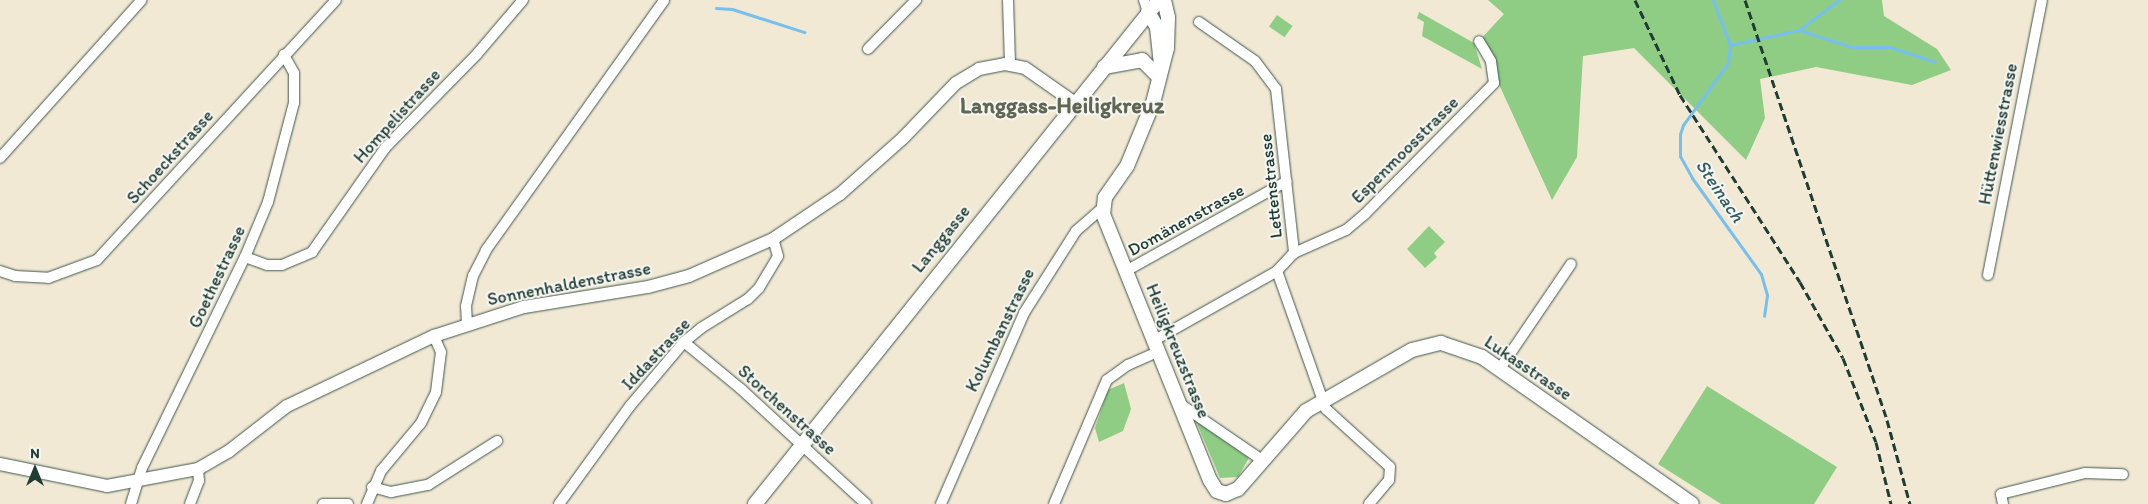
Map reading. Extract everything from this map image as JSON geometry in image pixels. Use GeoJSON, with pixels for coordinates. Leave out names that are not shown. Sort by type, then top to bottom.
{"type":"FeatureCollection","features":[{"type":"Feature","properties":{"kind":"main road","name":"Langgasse"},"geometry":{"type":"LineString","coordinates":[[755,504],[1104,67],[1146,6],[1159,0]]}},
{"type":"Feature","properties":{"kind":"main road","name":"Kolumbanstrasse"},"geometry":{"type":"LineString","coordinates":[[1102,208],[1143,132],[1159,77],[1161,63],[1167,48],[1168,29],[1164,0]]}},
{"type":"Feature","properties":{"kind":"main road","name":"Kolumbanstrasse"},"geometry":{"type":"LineString","coordinates":[[1146,6],[1157,27],[1161,63]]}},
{"type":"Feature","properties":{"kind":"main road"},"geometry":{"type":"LineString","coordinates":[[1104,67],[1142,60],[1159,77]]}},
{"type":"Feature","properties":{"kind":"main road","name":"Heiligkreuzstrasse"},"geometry":{"type":"LineString","coordinates":[[1102,208],[1155,346],[1210,480],[1221,499]]}},
{"type":"Feature","properties":{"kind":"main road","name":"Lukasstrasse"},"geometry":{"type":"LineString","coordinates":[[1221,499],[1238,489],[1295,420],[1322,401],[1412,350],[1429,345],[1456,346],[1482,357],[1692,504]]}},
{"type":"Feature","properties":{"kind":"street"},"geometry":{"type":"LineString","coordinates":[[0,158],[142,0]]}},
{"type":"Feature","properties":{"kind":"street","name":"Schoeckstrasse"},"geometry":{"type":"LineString","coordinates":[[0,271],[15,276],[48,278],[97,260],[336,0]]}},
{"type":"Feature","properties":{"kind":"street","name":"Hompelistrasse"},"geometry":{"type":"LineString","coordinates":[[245,257],[267,265],[282,265],[312,252],[385,148],[477,54],[523,0]]}},
{"type":"Feature","properties":{"kind":"street"},"geometry":{"type":"LineString","coordinates":[[467,324],[466,306],[473,276],[486,250],[664,0]]}},
{"type":"Feature","properties":{"kind":"street"},"geometry":{"type":"LineString","coordinates":[[868,49],[916,0]]}},
{"type":"Feature","properties":{"kind":"street"},"geometry":{"type":"LineString","coordinates":[[1008,0],[1010,65]]}},
{"type":"Feature","properties":{"kind":"street","name":"Hüttenwiesstrasse"},"geometry":{"type":"LineString","coordinates":[[1988,275],[2042,0]]}},
{"type":"Feature","properties":{"kind":"street","name":"Lettenstrasse"},"geometry":{"type":"LineString","coordinates":[[1199,22],[1255,60],[1272,81],[1278,98],[1294,254],[1277,271]]}},
{"type":"Feature","properties":{"kind":"street","name":"Espenmoosstrasse"},"geometry":{"type":"LineString","coordinates":[[1294,254],[1346,230],[1365,214],[1494,83],[1491,61],[1479,41]]}},
{"type":"Feature","properties":{"kind":"street","name":"Goethestrasse"},"geometry":{"type":"LineString","coordinates":[[132,504],[138,482],[245,257],[268,202],[294,103],[294,73],[284,55]]}},
{"type":"Feature","properties":{"kind":"street","name":"Sonnenhaldenstrasse"},"geometry":{"type":"LineString","coordinates":[[0,464],[91,485],[138,482],[198,469],[229,451],[287,406],[434,336],[524,307],[648,287],[689,276],[773,239],[840,194],[965,76],[987,66],[1010,65],[1033,72],[1075,103]]}},
{"type":"Feature","properties":{"kind":"street","name":"Domänenstrasse"},"geometry":{"type":"LineString","coordinates":[[1126,271],[1287,181]]}},
{"type":"Feature","properties":{"kind":"street","name":"Kolumbanstrasse"},"geometry":{"type":"LineString","coordinates":[[941,504],[1024,313],[1076,231],[1102,208]]}},
{"type":"Feature","properties":{"kind":"street","name":"Iddastrasse"},"geometry":{"type":"LineString","coordinates":[[559,504],[630,406],[684,342],[701,328],[748,299],[759,288],[778,256],[773,239]]}},
{"type":"Feature","properties":{"kind":"street"},"geometry":{"type":"LineString","coordinates":[[1499,370],[1571,264]]}},
{"type":"Feature","properties":{"kind":"street"},"geometry":{"type":"LineString","coordinates":[[1054,504],[1108,380],[1155,346],[1277,271],[1322,401],[1329,414],[1386,461],[1392,475],[1369,504]]}},
{"type":"Feature","properties":{"kind":"street"},"geometry":{"type":"LineString","coordinates":[[367,504],[372,487],[421,423],[436,392],[441,352],[434,336]]}},
{"type":"Feature","properties":{"kind":"street","name":"Storchenstrasse"},"geometry":{"type":"LineString","coordinates":[[684,342],[803,445],[866,504]]}},
{"type":"Feature","properties":{"kind":"street"},"geometry":{"type":"LineString","coordinates":[[1179,404],[1262,460]]}},
{"type":"Feature","properties":{"kind":"street"},"geometry":{"type":"LineString","coordinates":[[372,487],[390,492],[428,485],[497,441]]}},
{"type":"Feature","properties":{"kind":"street"},"geometry":{"type":"LineString","coordinates":[[190,504],[198,480],[198,469]]}},
{"type":"Feature","properties":{"kind":"street"},"geometry":{"type":"LineString","coordinates":[[2003,504],[2001,494],[2084,473],[2123,474]]}},
{"type":"Feature","properties":{"kind":"street"},"geometry":{"type":"LineString","coordinates":[[324,504],[348,504]]}},
{"type":"Feature","properties":{"kind":"green space"},"geometry":{"type":"Polygon","coordinates":[[[1488,0],[1882,0],[1884,16],[1937,49],[1951,70],[1912,85],[1816,67],[1760,79],[1765,118],[1746,160],[1634,48],[1583,56],[1577,157],[1552,200],[1479,41],[1504,14],[1488,0]]]}},
{"type":"Feature","properties":{"kind":"green space"},"geometry":{"type":"Polygon","coordinates":[[[1419,12],[1474,43],[1482,69],[1422,36],[1424,22],[1417,18],[1419,12]]]}},
{"type":"Feature","properties":{"kind":"green space"},"geometry":{"type":"Polygon","coordinates":[[[1277,15],[1293,26],[1285,37],[1269,26],[1277,15]]]}},
{"type":"Feature","properties":{"kind":"green space"},"geometry":{"type":"Polygon","coordinates":[[[1429,226],[1445,242],[1434,253],[1437,257],[1425,268],[1407,249],[1429,226]]]}},
{"type":"Feature","properties":{"kind":"green space"},"geometry":{"type":"Polygon","coordinates":[[[1124,383],[1131,409],[1123,431],[1099,442],[1095,428],[1108,390],[1124,383]]]}},
{"type":"Feature","properties":{"kind":"green space"},"geometry":{"type":"Polygon","coordinates":[[[1707,386],[1837,467],[1814,504],[1721,504],[1658,464],[1707,386]]]}},
{"type":"Feature","properties":{"kind":"green space"},"geometry":{"type":"Polygon","coordinates":[[[1196,421],[1249,458],[1238,477],[1220,478],[1196,421]]]}},
{"type":"Feature","properties":{"kind":"waterway","name":"Steinach"},"geometry":{"type":"LineString","coordinates":[[1713,0],[1730,45],[1728,63],[1683,125],[1680,134],[1680,156],[1692,178],[1761,274],[1767,295],[1764,316]]}},
{"type":"Feature","properties":{"kind":"waterway"},"geometry":{"type":"LineString","coordinates":[[1730,45],[1799,30],[1839,0]]}},
{"type":"Feature","properties":{"kind":"waterway"},"geometry":{"type":"LineString","coordinates":[[716,8],[732,9],[804,32]]}},
{"type":"Feature","properties":{"kind":"waterway"},"geometry":{"type":"LineString","coordinates":[[1799,30],[1852,47],[1890,47],[1935,62]]}},
{"type":"Feature","properties":{"kind":"railway"},"geometry":{"type":"LineString","coordinates":[[1635,0],[1680,95],[1800,282],[1843,358],[1876,442],[1891,504]]}},
{"type":"Feature","properties":{"kind":"railway"},"geometry":{"type":"LineString","coordinates":[[1745,0],[1887,420],[1910,504]]}},
{"type":"Feature","properties":{"kind":"district","name":"Langgass-Heiligkreuz"},"geometry":{"type":"Point","coordinates":[1062,106]}}]}
